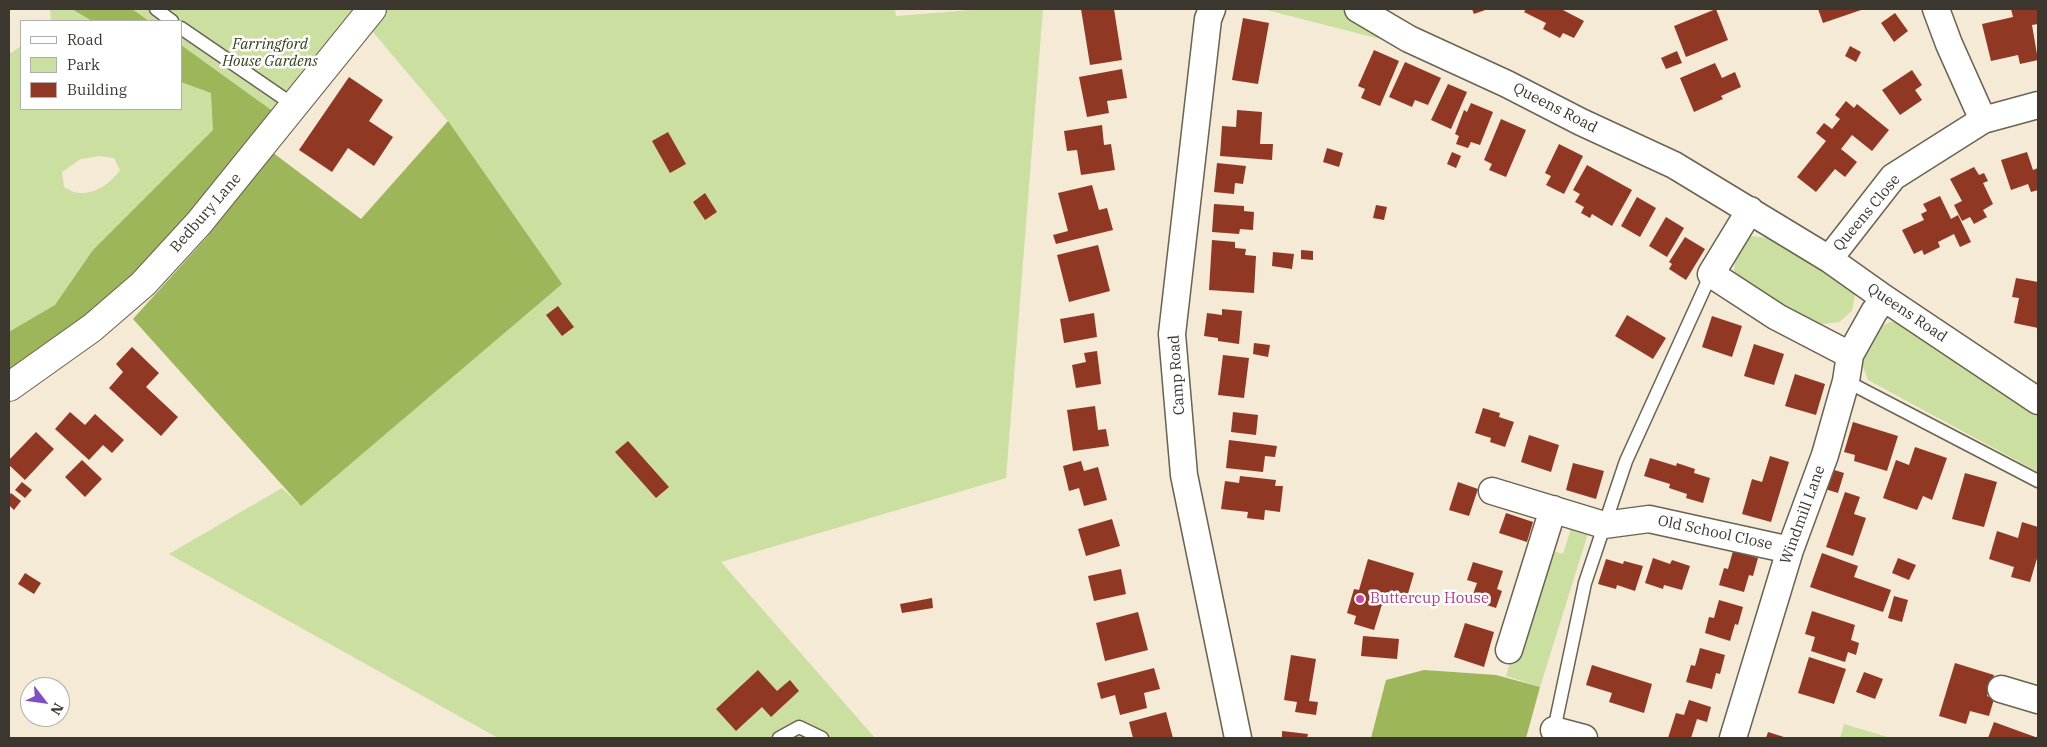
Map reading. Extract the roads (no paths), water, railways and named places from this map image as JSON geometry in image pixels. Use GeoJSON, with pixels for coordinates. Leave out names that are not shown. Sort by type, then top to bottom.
{"type":"FeatureCollection","features":[{"type":"Feature","properties":{"kind":"street","name":"Bedbury Lane"},"geometry":{"type":"LineString","coordinates":[[9,388],[92,328],[144,284],[199,223],[372,9]]}},
{"type":"Feature","properties":{"kind":"street","name":"Camp Road"},"geometry":{"type":"LineString","coordinates":[[1212,9],[1208,19],[1172,334],[1184,475],[1238,738]]}},
{"type":"Feature","properties":{"kind":"street","name":"Queens Road"},"geometry":{"type":"LineString","coordinates":[[1358,9],[1409,39],[1674,165],[1829,259],[2038,401]]}},
{"type":"Feature","properties":{"kind":"street"},"geometry":{"type":"LineString","coordinates":[[1936,9],[1948,44],[1982,120]]}},
{"type":"Feature","properties":{"kind":"street","name":"Queens Close"},"geometry":{"type":"LineString","coordinates":[[1829,259],[1893,176],[1982,120],[2038,105]]}},
{"type":"Feature","properties":{"kind":"street"},"geometry":{"type":"LineString","coordinates":[[1750,210],[1711,274],[1777,318],[1850,355]]}},
{"type":"Feature","properties":{"kind":"street","name":"Windmill Lane"},"geometry":{"type":"LineString","coordinates":[[1734,738],[1790,550],[1825,454],[1846,380],[1850,355],[1884,298]]}},
{"type":"Feature","properties":{"kind":"street","name":"Old School Close"},"geometry":{"type":"LineString","coordinates":[[1492,491],[1604,525],[1649,519],[1790,550]]}},
{"type":"Feature","properties":{"kind":"street"},"geometry":{"type":"LineString","coordinates":[[1510,650],[1553,509]]}},
{"type":"Feature","properties":{"kind":"street"},"geometry":{"type":"LineString","coordinates":[[2001,689],[2038,700]]}},
{"type":"Feature","properties":{"kind":"street"},"geometry":{"type":"LineString","coordinates":[[1554,730],[1584,738]]}},
{"type":"Feature","properties":{"kind":"lane"},"geometry":{"type":"LineString","coordinates":[[156,9],[171,20]]}},
{"type":"Feature","properties":{"kind":"lane"},"geometry":{"type":"LineString","coordinates":[[182,29],[295,106]]}},
{"type":"Feature","properties":{"kind":"lane"},"geometry":{"type":"LineString","coordinates":[[1554,730],[1585,584],[1626,461],[1711,274]]}},
{"type":"Feature","properties":{"kind":"lane"},"geometry":{"type":"LineString","coordinates":[[1846,380],[2038,482]]}},
{"type":"Feature","properties":{"kind":"lane"},"geometry":{"type":"LineString","coordinates":[[779,738],[799,727],[822,738]]}},
{"type":"Feature","properties":{"kind":"place","name":"Buttercup House"},"geometry":{"type":"Point","coordinates":[1360,599]}},
{"type":"Feature","properties":{"kind":"park label","name":"Farringford House Gardens"},"geometry":{"type":"Point","coordinates":[270,54]}}]}
